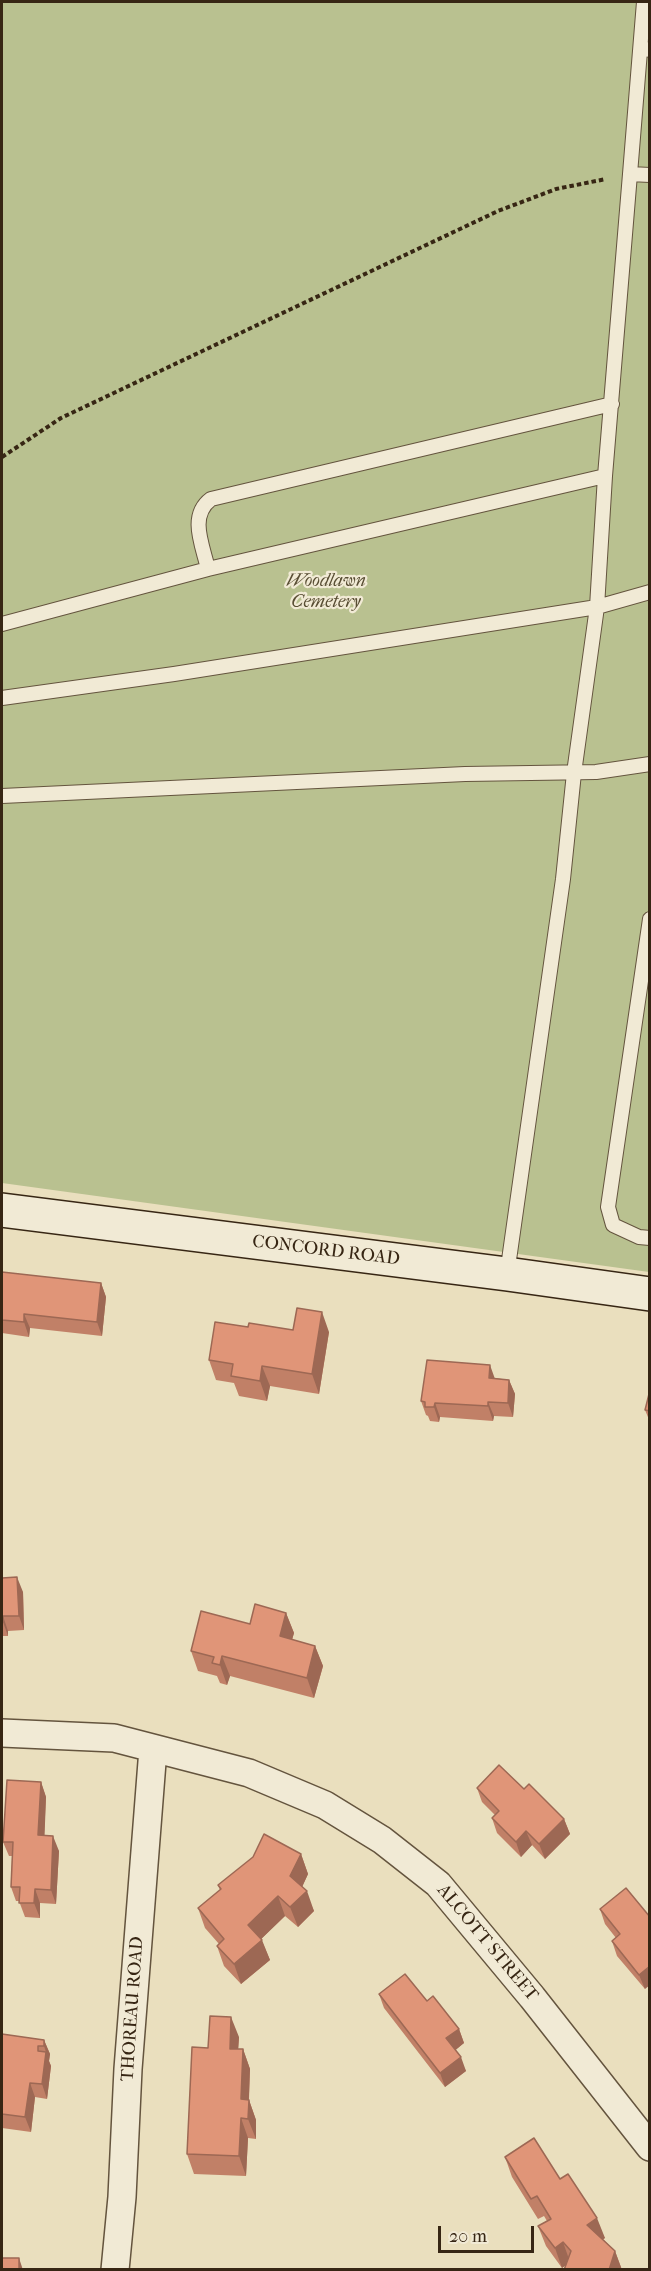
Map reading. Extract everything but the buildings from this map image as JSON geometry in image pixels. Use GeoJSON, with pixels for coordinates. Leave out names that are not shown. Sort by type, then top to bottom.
{"type":"FeatureCollection","features":[{"type":"Feature","properties":{"kind":"street","name":"CONCORD ROAD"},"geometry":{"type":"LineString","coordinates":[[2,1210],[650,1294]]}},
{"type":"Feature","properties":{"kind":"street","name":"ALCOTT STREET"},"geometry":{"type":"LineString","coordinates":[[2,1733],[114,1738],[249,1773],[325,1805],[382,1840],[438,1884],[532,1996],[650,2147]]}},
{"type":"Feature","properties":{"kind":"street","name":"THOREAU ROAD"},"geometry":{"type":"LineString","coordinates":[[115,2270],[153,1749]]}},
{"type":"Feature","properties":{"kind":"lane"},"geometry":{"type":"LineString","coordinates":[[507,1274],[563,879],[574,773],[597,607],[605,476],[630,174],[645,50],[644,2]]}},
{"type":"Feature","properties":{"kind":"lane"},"geometry":{"type":"LineString","coordinates":[[630,174],[650,175]]}},
{"type":"Feature","properties":{"kind":"lane"},"geometry":{"type":"LineString","coordinates":[[208,569],[198,519],[201,508],[210,499],[612,404]]}},
{"type":"Feature","properties":{"kind":"lane"},"geometry":{"type":"LineString","coordinates":[[2,624],[208,569],[605,476]]}},
{"type":"Feature","properties":{"kind":"lane"},"geometry":{"type":"LineString","coordinates":[[2,698],[174,674],[597,607],[650,592]]}},
{"type":"Feature","properties":{"kind":"lane"},"geometry":{"type":"LineString","coordinates":[[2,796],[465,774],[574,773],[650,764]]}},
{"type":"Feature","properties":{"kind":"lane"},"geometry":{"type":"LineString","coordinates":[[650,919],[608,1207],[613,1225],[639,1237],[650,1238]]}},
{"type":"Feature","properties":{"kind":"path"},"geometry":{"type":"LineString","coordinates":[[2,457],[61,418],[498,212],[556,189],[630,174]]}},
{"type":"Feature","properties":{"kind":"green space","name":"Woodlawn Cemetery"},"geometry":{"type":"Polygon","coordinates":[[[2,2],[649,2],[649,1272],[2,1183],[2,2]]]}}]}
